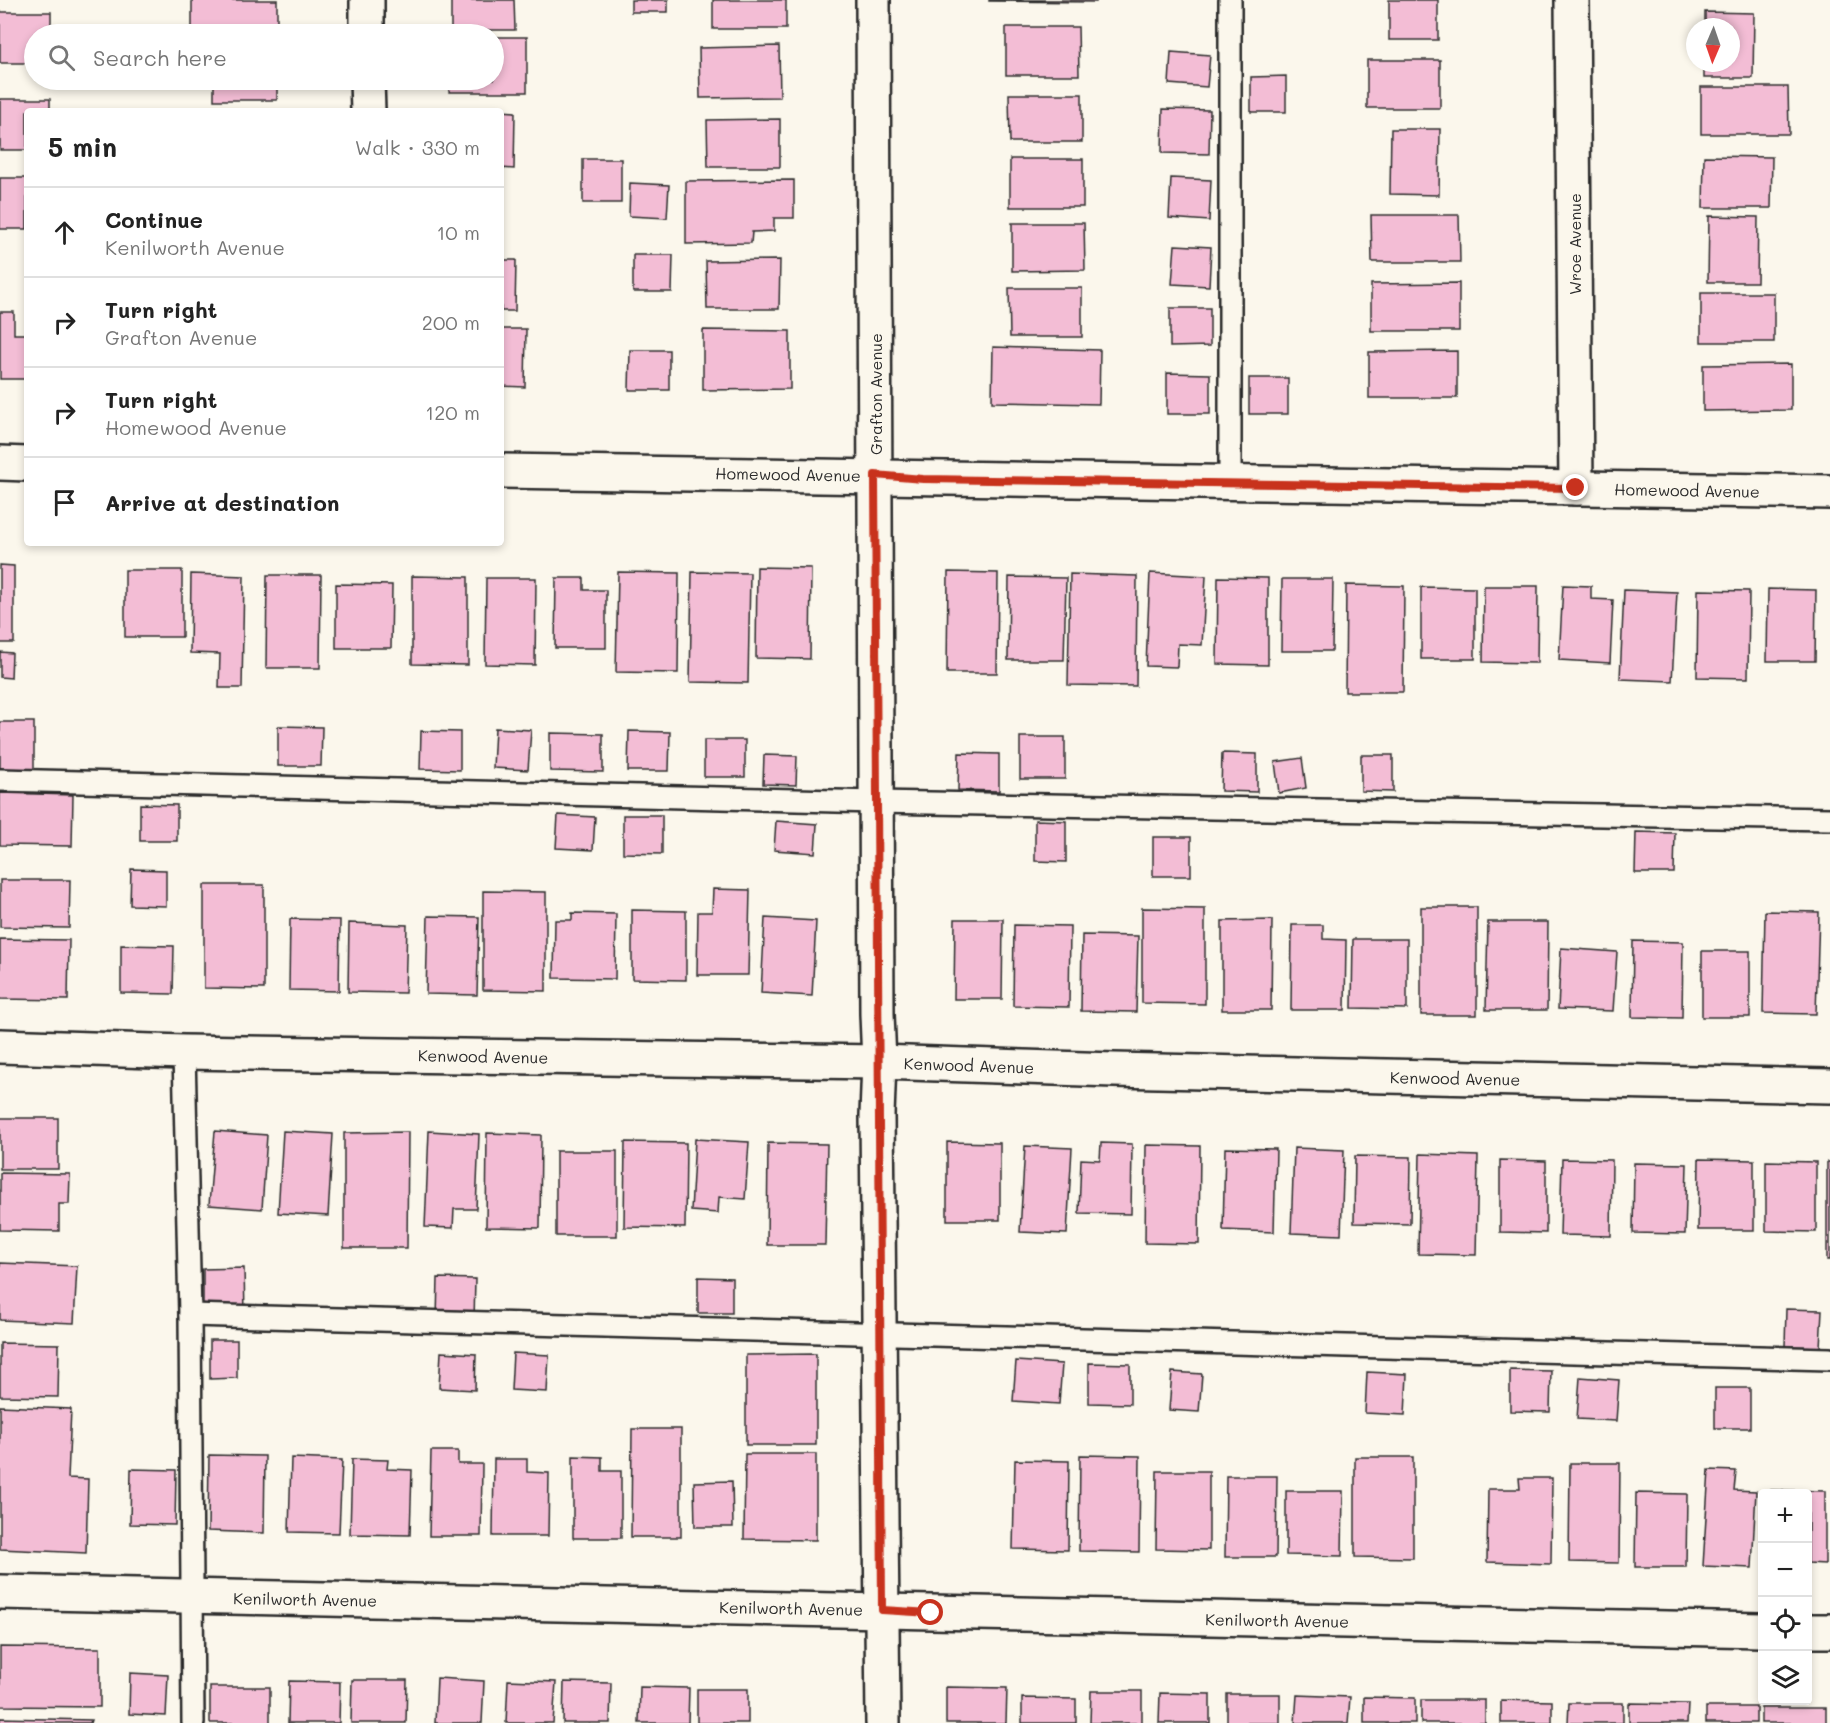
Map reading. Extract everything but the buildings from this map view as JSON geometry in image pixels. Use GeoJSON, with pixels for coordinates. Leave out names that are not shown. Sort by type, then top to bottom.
{"type":"FeatureCollection","features":[{"type":"Feature","properties":{"kind":"street"},"geometry":{"type":"LineString","coordinates":[[367,0],[367,24]]}},
{"type":"Feature","properties":{"kind":"street","name":"Grafton Avenue"},"geometry":{"type":"LineString","coordinates":[[873,0],[879,1062],[877,1115],[883,1723]]}},
{"type":"Feature","properties":{"kind":"street","name":"Wroe Avenue"},"geometry":{"type":"LineString","coordinates":[[1572,0],[1576,488]]}},
{"type":"Feature","properties":{"kind":"street"},"geometry":{"type":"LineString","coordinates":[[368,90],[368,108]]}},
{"type":"Feature","properties":{"kind":"street"},"geometry":{"type":"LineString","coordinates":[[0,463],[24,464]]}},
{"type":"Feature","properties":{"kind":"street","name":"Homewood Avenue"},"geometry":{"type":"LineString","coordinates":[[504,471],[875,475],[923,479],[1830,492]]}},
{"type":"Feature","properties":{"kind":"street","name":"Kenwood Avenue"},"geometry":{"type":"LineString","coordinates":[[0,1046],[184,1052],[879,1062],[1138,1071],[1830,1086]]}},
{"type":"Feature","properties":{"kind":"street","name":"Kenilworth Avenue"},"geometry":{"type":"LineString","coordinates":[[0,1592],[1758,1630]]}},
{"type":"Feature","properties":{"kind":"street"},"geometry":{"type":"LineString","coordinates":[[1812,1631],[1830,1631]]}},
{"type":"Feature","properties":{"kind":"lane"},"geometry":{"type":"LineString","coordinates":[[1230,0],[1230,483]]}},
{"type":"Feature","properties":{"kind":"lane"},"geometry":{"type":"LineString","coordinates":[[0,780],[876,801],[1830,819]]}},
{"type":"Feature","properties":{"kind":"lane"},"geometry":{"type":"LineString","coordinates":[[184,1052],[190,1315],[193,1723]]}},
{"type":"Feature","properties":{"kind":"lane"},"geometry":{"type":"LineString","coordinates":[[190,1315],[1830,1359]]}},
{"type":"Feature","properties":{"kind":"route"},"geometry":{"type":"LineString","coordinates":[[931,1613],[882,1610],[877,1115],[879,1062],[875,475],[923,479],[1576,488]]}}]}
